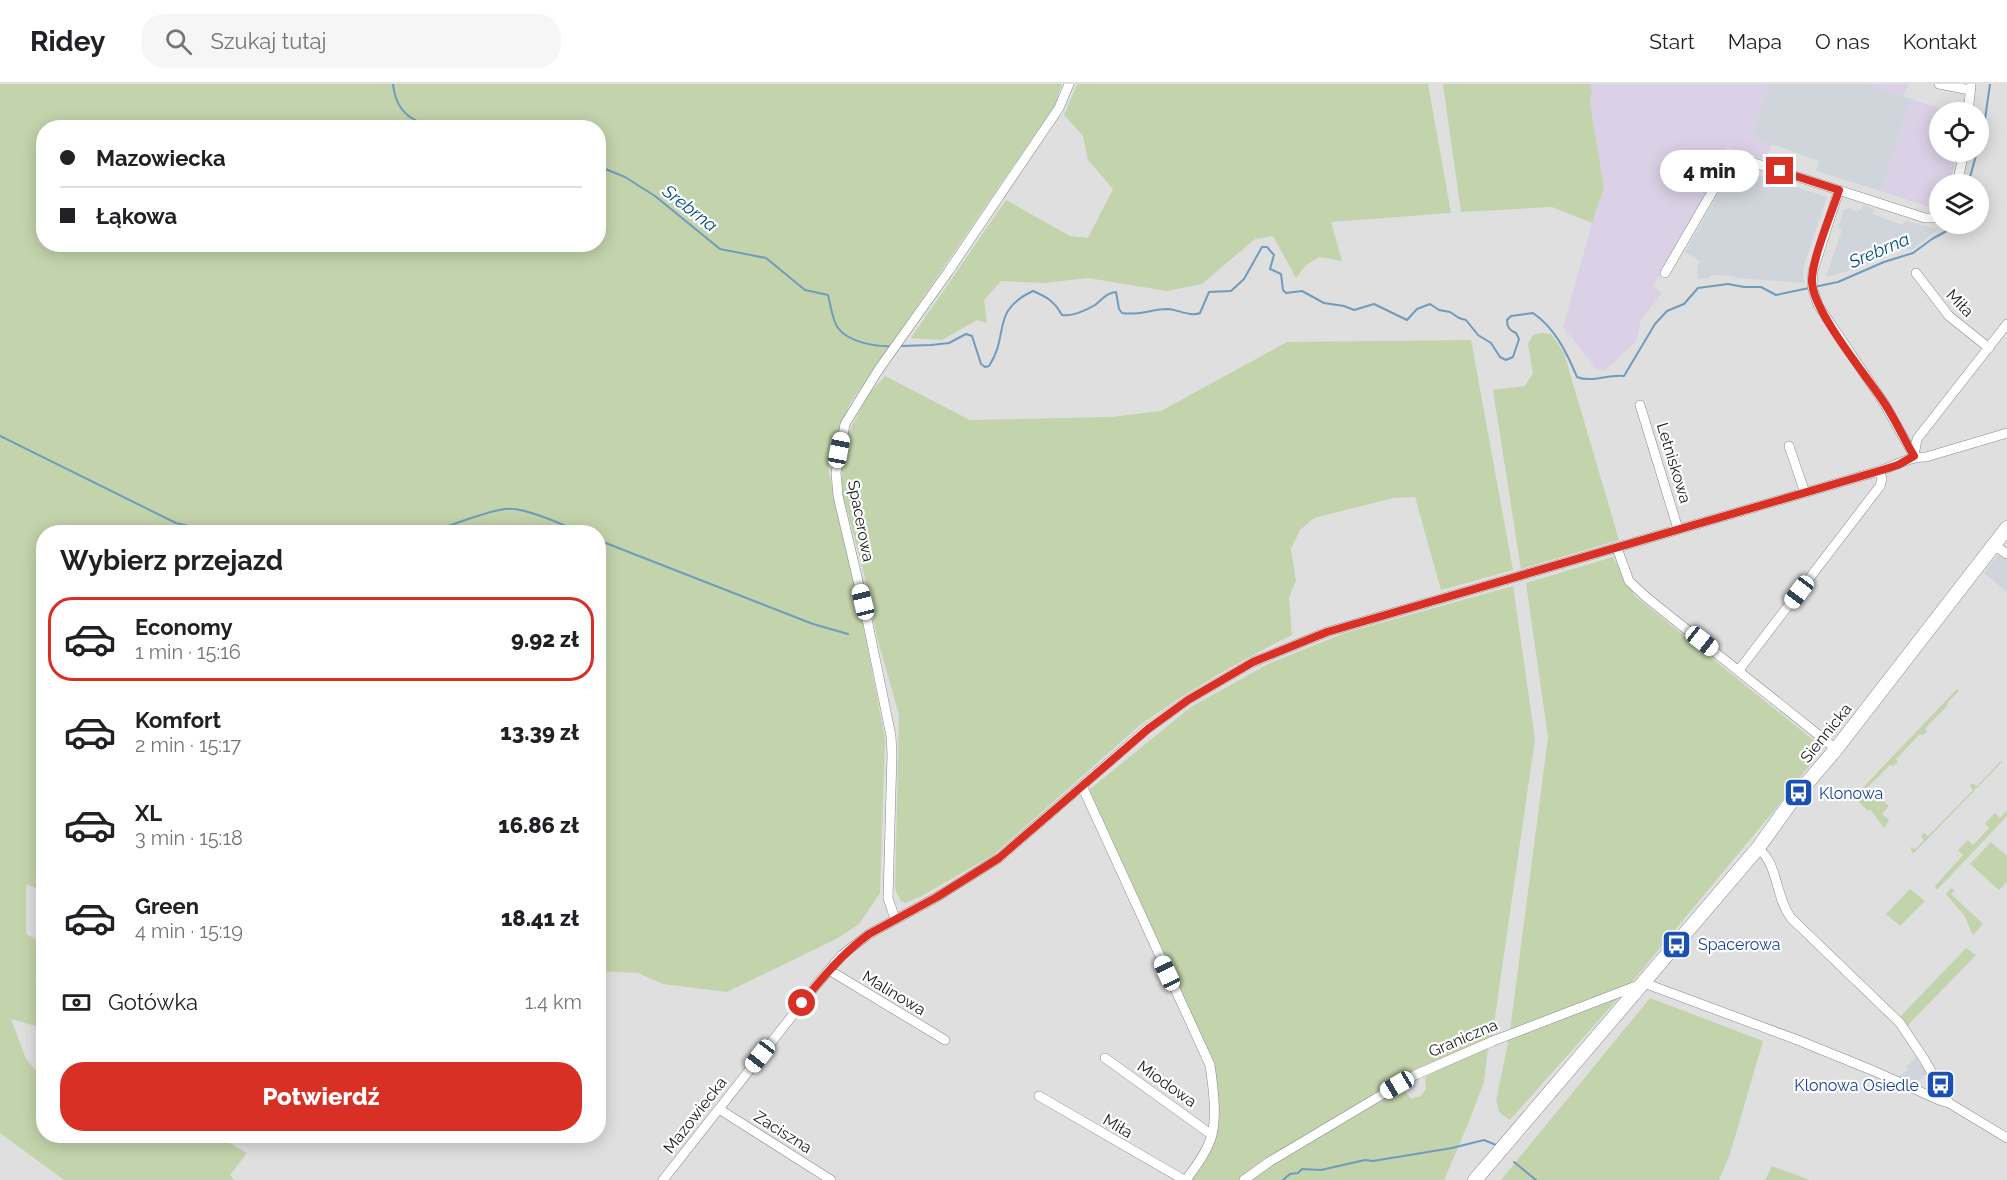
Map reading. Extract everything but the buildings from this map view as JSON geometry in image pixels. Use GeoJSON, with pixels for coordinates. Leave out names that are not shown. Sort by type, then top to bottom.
{"type":"FeatureCollection","features":[{"type":"Feature","properties":{"kind":"main road","name":"Siennicka"},"geometry":{"type":"LineString","coordinates":[[1475,1180],[1758,848],[1791,802],[1836,749],[2007,528]]}},
{"type":"Feature","properties":{"kind":"street","name":"Spacerowa"},"geometry":{"type":"LineString","coordinates":[[895,919],[888,898],[892,782],[891,736],[838,496],[836,473],[844,424],[879,369],[1059,108],[1069,84]]}},
{"type":"Feature","properties":{"kind":"street"},"geometry":{"type":"LineString","coordinates":[[1939,84],[1970,87],[1969,102]]}},
{"type":"Feature","properties":{"kind":"street"},"geometry":{"type":"LineString","coordinates":[[1665,273],[1732,159],[1739,158],[1929,218]]}},
{"type":"Feature","properties":{"kind":"street"},"geometry":{"type":"LineString","coordinates":[[1839,190],[1815,262],[1812,280],[1815,298],[1822,312],[1884,403],[1914,456]]}},
{"type":"Feature","properties":{"kind":"street","name":"Miła"},"geometry":{"type":"LineString","coordinates":[[1916,273],[1949,316],[1989,348]]}},
{"type":"Feature","properties":{"kind":"street"},"geometry":{"type":"LineString","coordinates":[[1914,456],[1917,439],[2007,324]]}},
{"type":"Feature","properties":{"kind":"street","name":"Letniskowa"},"geometry":{"type":"LineString","coordinates":[[1640,405],[1678,530]]}},
{"type":"Feature","properties":{"kind":"street","name":"Mazowiecka"},"geometry":{"type":"LineString","coordinates":[[663,1180],[829,970],[854,945],[895,919],[962,883],[999,858],[1148,729],[1188,700],[1259,660],[1327,632],[1879,471],[1898,465],[1914,456],[1926,457],[2007,433]]}},
{"type":"Feature","properties":{"kind":"street"},"geometry":{"type":"LineString","coordinates":[[1790,446],[1806,492]]}},
{"type":"Feature","properties":{"kind":"street"},"geometry":{"type":"LineString","coordinates":[[1739,670],[1878,489],[1882,483],[1879,471]]}},
{"type":"Feature","properties":{"kind":"street"},"geometry":{"type":"LineString","coordinates":[[1994,545],[2007,554]]}},
{"type":"Feature","properties":{"kind":"street"},"geometry":{"type":"LineString","coordinates":[[1622,546],[1629,581],[1836,749]]}},
{"type":"Feature","properties":{"kind":"street"},"geometry":{"type":"LineString","coordinates":[[1082,786],[1210,1065],[1212,1135],[1201,1160],[1185,1180]]}},
{"type":"Feature","properties":{"kind":"street"},"geometry":{"type":"LineString","coordinates":[[1758,848],[1768,857],[1781,900],[1791,918],[1900,1023],[1928,1065],[1949,1103]]}},
{"type":"Feature","properties":{"kind":"street","name":"Malinowa"},"geometry":{"type":"LineString","coordinates":[[829,970],[945,1040]]}},
{"type":"Feature","properties":{"kind":"street"},"geometry":{"type":"LineString","coordinates":[[1644,983],[1874,1071],[1949,1103],[2007,1138]]}},
{"type":"Feature","properties":{"kind":"street","name":"Graniczna"},"geometry":{"type":"LineString","coordinates":[[1244,1180],[1269,1162],[1415,1074],[1493,1041],[1644,983]]}},
{"type":"Feature","properties":{"kind":"street","name":"Miodowa"},"geometry":{"type":"LineString","coordinates":[[1105,1058],[1212,1135]]}},
{"type":"Feature","properties":{"kind":"street","name":"Miła"},"geometry":{"type":"LineString","coordinates":[[1039,1096],[1185,1180]]}},
{"type":"Feature","properties":{"kind":"street","name":"Zaciszna"},"geometry":{"type":"LineString","coordinates":[[719,1108],[831,1180]]}},
{"type":"Feature","properties":{"kind":"shaded area"},"geometry":{"type":"Polygon","coordinates":[[[1590,84],[1768,84],[1752,137],[1772,143],[1766,160],[1727,147],[1725,161],[1653,286],[1662,293],[1641,320],[1636,342],[1604,371],[1597,369],[1563,327],[1604,188],[1590,103],[1590,84]]]}},
{"type":"Feature","properties":{"kind":"shaded area"},"geometry":{"type":"Polygon","coordinates":[[[1768,84],[1866,84],[1911,99],[1881,191],[1816,171],[1819,161],[1752,137],[1768,84]]]}},
{"type":"Feature","properties":{"kind":"shaded area"},"geometry":{"type":"Polygon","coordinates":[[[1866,84],[1909,84],[1903,96],[1866,84]]]}},
{"type":"Feature","properties":{"kind":"shaded area"},"geometry":{"type":"Polygon","coordinates":[[[1911,99],[1929,105],[1929,162],[1955,162],[1952,174],[1929,174],[1929,207],[1881,191],[1911,99]]]}},
{"type":"Feature","properties":{"kind":"shaded area"},"geometry":{"type":"Polygon","coordinates":[[[1733,167],[1827,197],[1803,268],[1804,283],[1711,275],[1709,278],[1698,279],[1697,266],[1700,261],[1685,252],[1733,167]]]}},
{"type":"Feature","properties":{"kind":"shaded area"},"geometry":{"type":"Polygon","coordinates":[[[1863,205],[1874,209],[1872,214],[1903,225],[1906,220],[1929,227],[1929,234],[1932,234],[1913,249],[1897,250],[1862,267],[1826,277],[1842,230],[1838,228],[1844,210],[1852,207],[1852,210],[1858,212],[1858,209],[1861,210],[1863,205]]]}},
{"type":"Feature","properties":{"kind":"shaded area"},"geometry":{"type":"Polygon","coordinates":[[[2000,552],[2007,558],[2007,592],[1984,573],[2000,552]]]}},
{"type":"Feature","properties":{"kind":"shaded area"},"geometry":{"type":"Polygon","coordinates":[[[1916,1057],[1927,1074],[1913,1085],[1897,1077],[1908,1070],[1906,1067],[1916,1057]]]}},
{"type":"Feature","properties":{"kind":"green space"},"geometry":{"type":"Polygon","coordinates":[[[0,84],[1062,84],[1055,105],[849,405],[828,468],[860,609],[885,738],[880,893],[859,924],[838,938],[727,992],[663,984],[638,973],[606,971],[606,525],[36,525],[36,888],[26,884],[26,934],[36,939],[36,1026],[11,1019],[26,1059],[36,1071],[36,1143],[229,1143],[247,1153],[230,1175],[234,1180],[64,1180],[0,1133],[0,84]]]}},
{"type":"Feature","properties":{"kind":"green space"},"geometry":{"type":"Polygon","coordinates":[[[1077,84],[1428,84],[1451,213],[1331,222],[1342,261],[1319,257],[1306,265],[1296,278],[1273,236],[1255,239],[1202,284],[1167,291],[1088,278],[1044,283],[1001,281],[984,300],[987,323],[977,320],[942,340],[911,338],[1006,200],[1070,236],[1088,238],[1113,189],[1088,160],[1083,136],[1064,115],[1077,84]]]}},
{"type":"Feature","properties":{"kind":"green space"},"geometry":{"type":"Polygon","coordinates":[[[1443,84],[1590,84],[1592,95],[1590,95],[1590,103],[1604,188],[1592,223],[1552,207],[1461,212],[1443,84]]]}},
{"type":"Feature","properties":{"kind":"green space"},"geometry":{"type":"Polygon","coordinates":[[[1551,334],[1564,353],[1619,540],[1521,569],[1493,390],[1525,386],[1533,373],[1528,344],[1533,335],[1551,334]]]}},
{"type":"Feature","properties":{"kind":"green space"},"geometry":{"type":"Polygon","coordinates":[[[1471,340],[1513,570],[1441,590],[1415,497],[1394,498],[1314,518],[1300,530],[1291,549],[1296,581],[1289,597],[1292,635],[1214,677],[1140,725],[993,855],[920,897],[905,903],[901,901],[895,889],[899,715],[877,637],[864,574],[842,492],[845,439],[869,394],[885,376],[970,420],[1112,417],[1161,411],[1287,342],[1471,340]]]}},
{"type":"Feature","properties":{"kind":"green space"},"geometry":{"type":"Polygon","coordinates":[[[1613,557],[1635,596],[1823,748],[1631,983],[1510,1031],[1548,737],[1526,583],[1613,557]]]}},
{"type":"Feature","properties":{"kind":"green space"},"geometry":{"type":"Polygon","coordinates":[[[1513,586],[1535,739],[1492,1038],[1389,1087],[1241,1180],[1190,1180],[1211,1146],[1215,1088],[1161,952],[1089,790],[1191,707],[1270,663],[1345,633],[1513,586]]]}},
{"type":"Feature","properties":{"kind":"green space"},"geometry":{"type":"Polygon","coordinates":[[[1957,689],[1959,691],[1925,729],[1927,732],[1920,734],[1896,759],[1898,762],[1893,766],[1890,765],[1865,790],[1875,799],[1878,796],[1889,806],[1882,814],[1889,820],[1884,828],[1870,809],[1868,811],[1854,797],[1957,689]]]}},
{"type":"Feature","properties":{"kind":"green space"},"geometry":{"type":"Polygon","coordinates":[[[2001,761],[1913,854],[1910,847],[1915,849],[1924,840],[1921,836],[1924,833],[1928,836],[1973,790],[1970,786],[1972,783],[1977,786],[2001,761]]]}},
{"type":"Feature","properties":{"kind":"green space"},"geometry":{"type":"Polygon","coordinates":[[[2007,810],[2007,816],[1936,889],[1935,886],[1963,855],[1958,850],[1968,840],[1973,845],[1989,828],[1985,823],[1995,813],[2000,818],[2007,810]]]}},
{"type":"Feature","properties":{"kind":"green space"},"geometry":{"type":"Polygon","coordinates":[[[1991,842],[2007,856],[2007,882],[1999,890],[1970,864],[1991,842]]]}},
{"type":"Feature","properties":{"kind":"green space"},"geometry":{"type":"Polygon","coordinates":[[[1951,888],[1955,890],[1951,894],[1983,924],[1973,935],[1964,915],[1946,894],[1951,888]]]}},
{"type":"Feature","properties":{"kind":"green space"},"geometry":{"type":"Polygon","coordinates":[[[1910,889],[1925,901],[1900,926],[1886,914],[1910,889]]]}},
{"type":"Feature","properties":{"kind":"green space"},"geometry":{"type":"Polygon","coordinates":[[[1966,948],[1976,955],[1907,1026],[1900,1017],[1966,948]]]}},
{"type":"Feature","properties":{"kind":"green space"},"geometry":{"type":"Polygon","coordinates":[[[1622,994],[1510,1120],[1499,1112],[1496,1101],[1509,1038],[1622,994]]]}},
{"type":"Feature","properties":{"kind":"green space"},"geometry":{"type":"Polygon","coordinates":[[[1650,998],[1763,1041],[1730,1154],[1719,1180],[1501,1180],[1650,998]]]}},
{"type":"Feature","properties":{"kind":"green space"},"geometry":{"type":"Polygon","coordinates":[[[1488,1048],[1484,1082],[1444,1180],[1249,1180],[1294,1150],[1399,1089],[1405,1091],[1411,1099],[1421,1096],[1426,1089],[1425,1078],[1427,1076],[1462,1057],[1488,1048]]]}},
{"type":"Feature","properties":{"kind":"green space"},"geometry":{"type":"Polygon","coordinates":[[[1772,1166],[1810,1180],[1765,1180],[1772,1166]]]}},
{"type":"Feature","properties":{"kind":"waterway","name":"Srebrna"},"geometry":{"type":"LineString","coordinates":[[393,84],[398,104],[415,120]]}},
{"type":"Feature","properties":{"kind":"waterway","name":"Srebrna"},"geometry":{"type":"LineString","coordinates":[[1987,102],[1990,84]]}},
{"type":"Feature","properties":{"kind":"waterway","name":"Srebrna"},"geometry":{"type":"LineString","coordinates":[[1971,174],[1974,162]]}},
{"type":"Feature","properties":{"kind":"waterway","name":"Srebrna"},"geometry":{"type":"LineString","coordinates":[[606,169],[625,177],[655,196],[720,249],[766,258],[805,290],[828,295],[836,325],[848,337],[878,346],[892,346]]}},
{"type":"Feature","properties":{"kind":"waterway","name":"Srebrna"},"geometry":{"type":"LineString","coordinates":[[1814,287],[1838,282],[1884,262],[1913,253],[1941,234]]}},
{"type":"Feature","properties":{"kind":"waterway","name":"Srebrna"},"geometry":{"type":"LineString","coordinates":[[901,346],[949,343],[966,334],[972,336],[981,364],[985,367],[989,366],[999,344],[1006,315],[1011,307],[1033,291],[1050,300],[1062,315],[1083,311],[1107,295],[1116,292],[1122,313],[1134,314],[1168,309],[1189,314],[1200,313],[1209,292],[1231,291],[1244,279],[1262,247],[1267,247],[1274,255],[1270,269],[1281,274],[1283,290],[1286,293],[1302,291],[1324,303],[1354,310],[1374,304],[1407,320],[1417,309],[1430,304],[1439,310],[1450,312],[1466,320],[1478,335],[1491,343],[1500,357],[1506,360],[1513,357],[1519,339],[1507,325],[1507,320],[1511,316],[1533,313],[1554,334],[1577,377],[1594,379],[1624,376],[1655,324],[1667,311],[1684,304],[1698,288],[1728,284],[1761,287],[1776,295],[1809,288]]}},
{"type":"Feature","properties":{"kind":"waterway"},"geometry":{"type":"LineString","coordinates":[[0,436],[176,523],[185,525]]}},
{"type":"Feature","properties":{"kind":"waterway"},"geometry":{"type":"LineString","coordinates":[[451,525],[505,509],[522,510],[563,525]]}},
{"type":"Feature","properties":{"kind":"waterway"},"geometry":{"type":"LineString","coordinates":[[606,543],[813,624],[848,634]]}},
{"type":"Feature","properties":{"kind":"waterway"},"geometry":{"type":"LineString","coordinates":[[1283,1180],[1302,1169],[1321,1170],[1365,1160],[1373,1161],[1452,1148],[1484,1140],[1496,1145]]}},
{"type":"Feature","properties":{"kind":"waterway"},"geometry":{"type":"LineString","coordinates":[[1514,1162],[1536,1180]]}},
{"type":"Feature","properties":{"kind":"place","name":"Klonowa"},"geometry":{"type":"Point","coordinates":[1798,793]}},
{"type":"Feature","properties":{"kind":"place","name":"Spacerowa"},"geometry":{"type":"Point","coordinates":[1677,944]}},
{"type":"Feature","properties":{"kind":"place","name":"Klonowa Osiedle"},"geometry":{"type":"Point","coordinates":[1940,1085]}},
{"type":"Feature","properties":{"kind":"route"},"geometry":{"type":"LineString","coordinates":[[802,1003],[829,970],[854,945],[869,934],[970,878],[999,858],[1148,729],[1188,700],[1253,662],[1327,632],[1879,471],[1898,465],[1914,456],[1884,403],[1822,312],[1813,292],[1815,262],[1839,190],[1780,171]]}}]}
